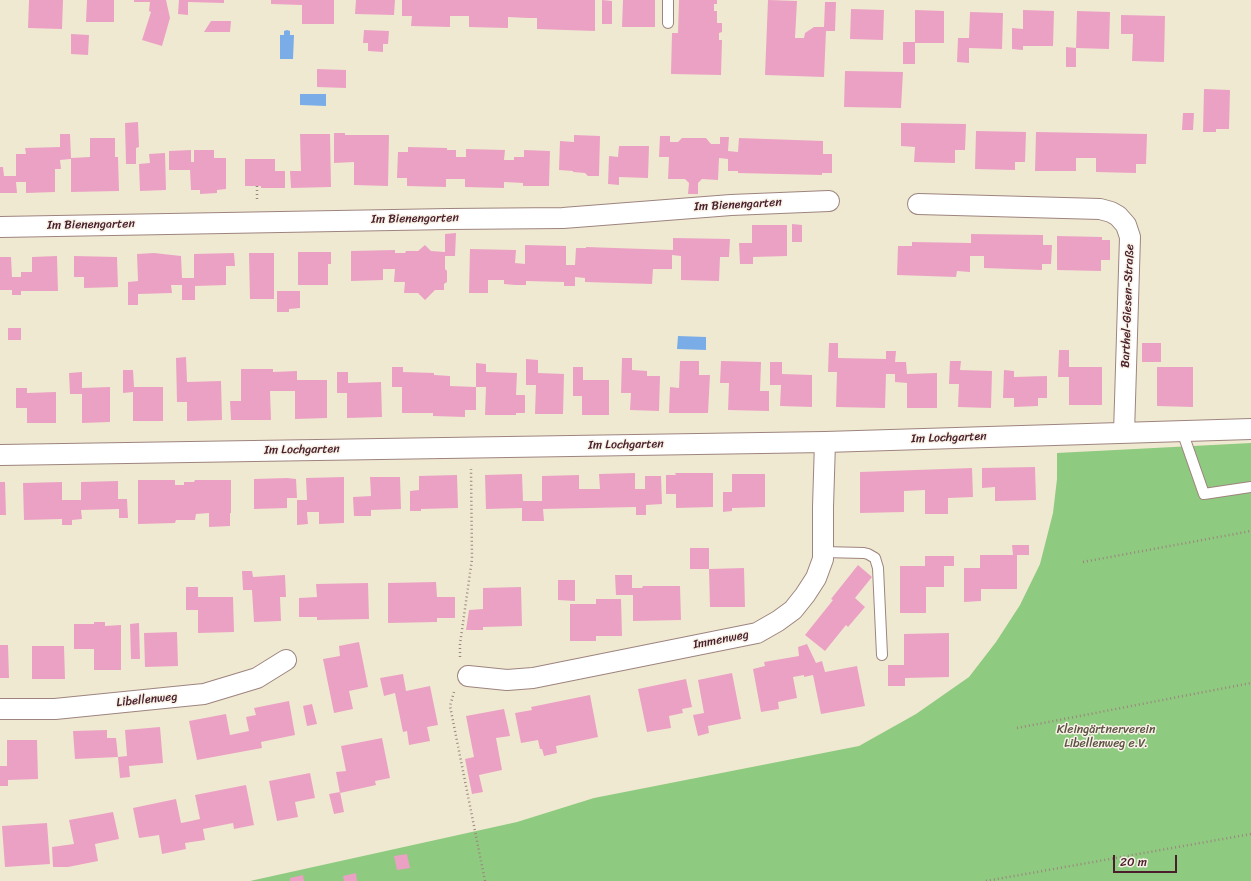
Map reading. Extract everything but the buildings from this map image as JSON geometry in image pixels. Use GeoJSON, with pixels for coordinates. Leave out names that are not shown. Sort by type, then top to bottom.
{"type":"FeatureCollection","features":[{"type":"Feature","properties":{"kind":"street","name":"Im Bienengarten"},"geometry":{"type":"LineString","coordinates":[[0,227],[563,218],[731,205],[829,201]]}},
{"type":"Feature","properties":{"kind":"street","name":"Barthel-Giesen-Straße"},"geometry":{"type":"LineString","coordinates":[[918,204],[1100,209],[1118,216],[1126,225],[1130,237],[1124,433]]}},
{"type":"Feature","properties":{"kind":"street","name":"Im Lochgarten"},"geometry":{"type":"LineString","coordinates":[[0,455],[825,442],[1251,429]]}},
{"type":"Feature","properties":{"kind":"street","name":"Immenweg"},"geometry":{"type":"LineString","coordinates":[[468,676],[507,680],[533,678],[757,633],[778,621],[793,610],[805,596],[816,578],[823,559],[825,442]]}},
{"type":"Feature","properties":{"kind":"street","name":"Libellenweg"},"geometry":{"type":"LineString","coordinates":[[0,709],[55,709],[204,694],[257,678],[286,660]]}},
{"type":"Feature","properties":{"kind":"lane"},"geometry":{"type":"LineString","coordinates":[[668,0],[668,23]]}},
{"type":"Feature","properties":{"kind":"lane"},"geometry":{"type":"LineString","coordinates":[[1182,431],[1204,494],[1251,487]]}},
{"type":"Feature","properties":{"kind":"lane"},"geometry":{"type":"LineString","coordinates":[[823,552],[864,553],[875,558],[878,568],[882,655]]}},
{"type":"Feature","properties":{"kind":"path"},"geometry":{"type":"LineString","coordinates":[[471,447],[472,559],[460,644],[460,660],[463,669],[468,676],[455,688],[450,706],[485,881]]}},
{"type":"Feature","properties":{"kind":"path"},"geometry":{"type":"LineString","coordinates":[[1082,562],[1251,531]]}},
{"type":"Feature","properties":{"kind":"path"},"geometry":{"type":"LineString","coordinates":[[1017,728],[1251,683]]}},
{"type":"Feature","properties":{"kind":"path"},"geometry":{"type":"LineString","coordinates":[[986,881],[1251,834]]}},
{"type":"Feature","properties":{"kind":"green space","name":"Kleingärtnerverein Libellenweg e.V."},"geometry":{"type":"Polygon","coordinates":[[[1251,443],[1251,881],[250,881],[517,822],[594,798],[859,746],[916,714],[969,677],[996,642],[1020,605],[1040,564],[1053,513],[1057,479],[1057,453],[1251,443]]]}},
{"type":"Feature","properties":{"kind":"water"},"geometry":{"type":"Polygon","coordinates":[[[284,31],[290,31],[290,35],[294,35],[293,59],[280,59],[280,35],[284,35],[284,31]]]}},
{"type":"Feature","properties":{"kind":"water"},"geometry":{"type":"Polygon","coordinates":[[[300,94],[326,94],[326,106],[300,105],[300,94]]]}},
{"type":"Feature","properties":{"kind":"water"},"geometry":{"type":"Polygon","coordinates":[[[678,336],[706,337],[706,350],[677,349],[678,336]]]}}]}
